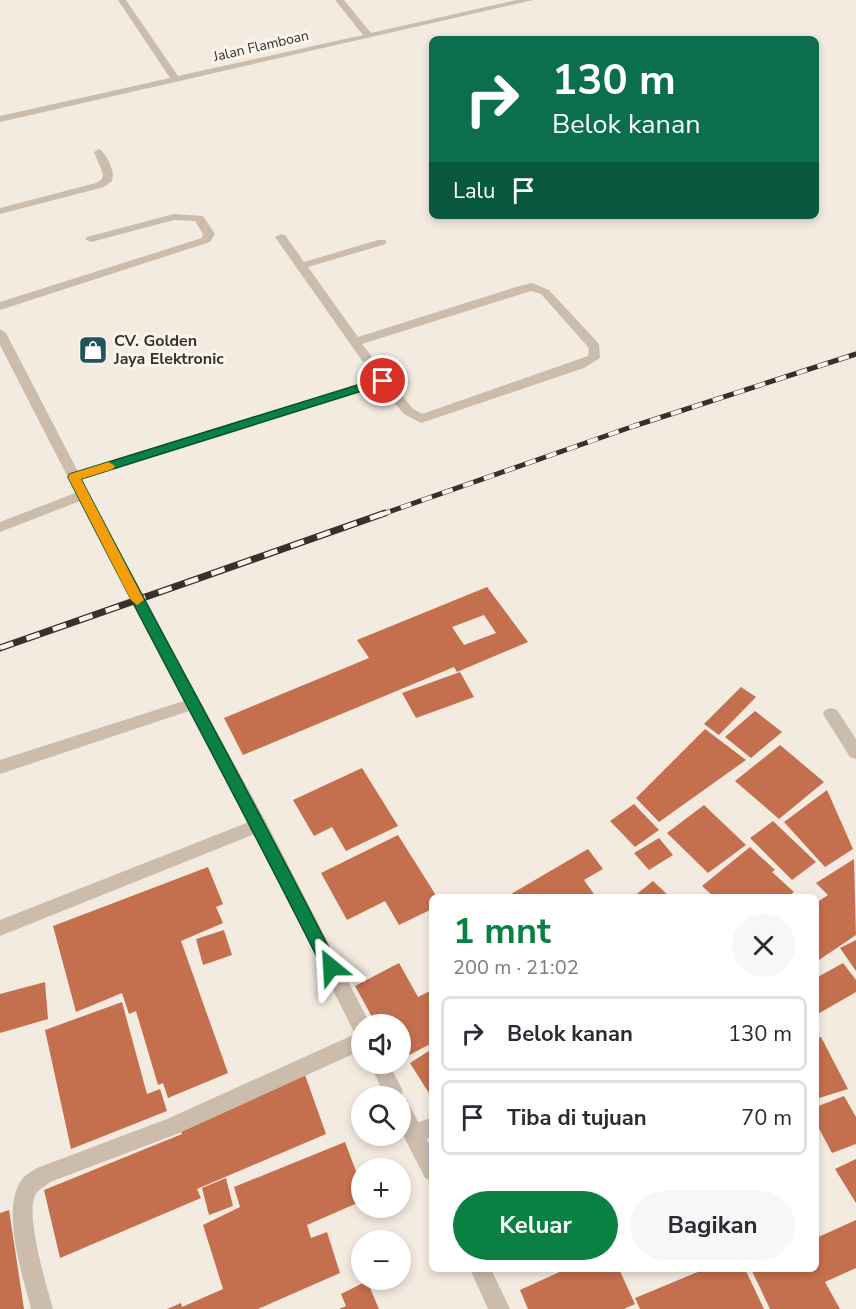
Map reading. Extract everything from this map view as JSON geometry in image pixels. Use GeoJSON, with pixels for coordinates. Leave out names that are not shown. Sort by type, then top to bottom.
{"type":"FeatureCollection","features":[{"type":"Feature","properties":{"kind":"street"},"geometry":{"type":"LineString","coordinates":[[122,0],[175,79]]}},
{"type":"Feature","properties":{"kind":"street"},"geometry":{"type":"LineString","coordinates":[[339,0],[369,36]]}},
{"type":"Feature","properties":{"kind":"street","name":"Jalan Flamboan"},"geometry":{"type":"LineString","coordinates":[[0,119],[529,0]]}},
{"type":"Feature","properties":{"kind":"street"},"geometry":{"type":"LineString","coordinates":[[0,211],[100,185],[107,180],[108,174],[99,152]]}},
{"type":"Feature","properties":{"kind":"street"},"geometry":{"type":"LineString","coordinates":[[0,306],[195,245],[206,240],[209,234],[199,218],[187,216],[174,217],[91,239]]}},
{"type":"Feature","properties":{"kind":"street"},"geometry":{"type":"LineString","coordinates":[[281,237],[301,266],[355,342],[383,381],[408,411],[421,419],[580,365],[594,358],[595,347],[545,291],[532,287],[355,342]]}},
{"type":"Feature","properties":{"kind":"street"},"geometry":{"type":"LineString","coordinates":[[301,266],[382,242]]}},
{"type":"Feature","properties":{"kind":"street"},"geometry":{"type":"LineString","coordinates":[[0,333],[193,704],[259,825],[355,1014]]}},
{"type":"Feature","properties":{"kind":"street"},"geometry":{"type":"LineString","coordinates":[[74,477],[383,381]]}},
{"type":"Feature","properties":{"kind":"street"},"geometry":{"type":"LineString","coordinates":[[0,527],[83,495]]}},
{"type":"Feature","properties":{"kind":"street"},"geometry":{"type":"LineString","coordinates":[[0,767],[193,704]]}},
{"type":"Feature","properties":{"kind":"street"},"geometry":{"type":"LineString","coordinates":[[831,714],[856,752]]}},
{"type":"Feature","properties":{"kind":"street"},"geometry":{"type":"LineString","coordinates":[[0,928],[259,825]]}},
{"type":"Feature","properties":{"kind":"street"},"geometry":{"type":"LineString","coordinates":[[42,1309],[24,1233],[22,1202],[28,1187],[44,1175],[170,1127],[351,1045]]}},
{"type":"Feature","properties":{"kind":"street"},"geometry":{"type":"LineString","coordinates":[[411,1118],[423,1130],[429,1157]]}},
{"type":"Feature","properties":{"kind":"street"},"geometry":{"type":"LineString","coordinates":[[481,1272],[499,1309]]}},
{"type":"Feature","properties":{"kind":"building"},"geometry":{"type":"Polygon","coordinates":[[[487,587],[528,642],[457,672],[454,667],[243,755],[224,718],[369,658],[357,640],[487,587]],[[484,615],[452,627],[464,645],[496,633],[484,615]]]}},
{"type":"Feature","properties":{"kind":"building"},"geometry":{"type":"Polygon","coordinates":[[[460,672],[474,697],[416,718],[402,693],[460,672]]]}},
{"type":"Feature","properties":{"kind":"building"},"geometry":{"type":"Polygon","coordinates":[[[741,687],[756,697],[719,735],[704,724],[741,687]]]}},
{"type":"Feature","properties":{"kind":"building"},"geometry":{"type":"Polygon","coordinates":[[[755,711],[782,732],[751,758],[725,737],[755,711]]]}},
{"type":"Feature","properties":{"kind":"building"},"geometry":{"type":"Polygon","coordinates":[[[705,729],[746,760],[659,822],[636,798],[705,729]]]}},
{"type":"Feature","properties":{"kind":"building"},"geometry":{"type":"Polygon","coordinates":[[[780,745],[824,782],[779,819],[735,781],[780,745]]]}},
{"type":"Feature","properties":{"kind":"building"},"geometry":{"type":"Polygon","coordinates":[[[362,768],[398,826],[346,851],[332,827],[314,836],[293,800],[362,768]]]}},
{"type":"Feature","properties":{"kind":"building"},"geometry":{"type":"Polygon","coordinates":[[[827,790],[853,849],[825,867],[784,822],[827,790]]]}},
{"type":"Feature","properties":{"kind":"building"},"geometry":{"type":"Polygon","coordinates":[[[634,804],[659,830],[635,847],[610,821],[634,804]]]}},
{"type":"Feature","properties":{"kind":"building"},"geometry":{"type":"Polygon","coordinates":[[[704,805],[746,845],[708,873],[667,833],[704,805]]]}},
{"type":"Feature","properties":{"kind":"building"},"geometry":{"type":"Polygon","coordinates":[[[773,821],[816,862],[792,880],[750,838],[773,821]]]}},
{"type":"Feature","properties":{"kind":"building"},"geometry":{"type":"Polygon","coordinates":[[[398,835],[435,894],[429,894],[429,910],[399,925],[385,901],[347,920],[321,873],[398,835]]]}},
{"type":"Feature","properties":{"kind":"building"},"geometry":{"type":"Polygon","coordinates":[[[659,838],[673,855],[649,870],[634,853],[659,838]]]}},
{"type":"Feature","properties":{"kind":"building"},"geometry":{"type":"Polygon","coordinates":[[[750,847],[794,892],[791,894],[711,894],[702,886],[750,847]]]}},
{"type":"Feature","properties":{"kind":"building"},"geometry":{"type":"Polygon","coordinates":[[[588,849],[603,869],[584,880],[594,894],[511,894],[588,849]]]}},
{"type":"Feature","properties":{"kind":"building"},"geometry":{"type":"Polygon","coordinates":[[[854,859],[856,935],[819,960],[819,901],[828,895],[816,883],[854,859]]]}},
{"type":"Feature","properties":{"kind":"building"},"geometry":{"type":"Polygon","coordinates":[[[208,867],[223,904],[216,907],[223,923],[181,941],[228,1073],[168,1098],[163,1083],[158,1085],[136,1011],[129,1014],[122,993],[76,1012],[53,926],[208,867]]]}},
{"type":"Feature","properties":{"kind":"building"},"geometry":{"type":"Polygon","coordinates":[[[653,881],[667,894],[637,894],[653,881]]]}},
{"type":"Feature","properties":{"kind":"building"},"geometry":{"type":"Polygon","coordinates":[[[224,930],[232,955],[203,965],[196,939],[224,930]]]}},
{"type":"Feature","properties":{"kind":"building"},"geometry":{"type":"Polygon","coordinates":[[[856,940],[856,971],[840,948],[856,940]]]}},
{"type":"Feature","properties":{"kind":"building"},"geometry":{"type":"Polygon","coordinates":[[[399,963],[418,997],[429,992],[429,1045],[411,1054],[411,1014],[370,1014],[355,986],[399,963]]]}},
{"type":"Feature","properties":{"kind":"building"},"geometry":{"type":"Polygon","coordinates":[[[843,963],[856,980],[856,992],[819,1013],[819,976],[843,963]]]}},
{"type":"Feature","properties":{"kind":"building"},"geometry":{"type":"Polygon","coordinates":[[[45,982],[48,1019],[0,1033],[0,994],[45,982]]]}},
{"type":"Feature","properties":{"kind":"building"},"geometry":{"type":"Polygon","coordinates":[[[122,1002],[147,1094],[160,1089],[167,1111],[71,1149],[45,1030],[122,1002]]]}},
{"type":"Feature","properties":{"kind":"building"},"geometry":{"type":"Polygon","coordinates":[[[819,1037],[821,1037],[848,1089],[819,1098],[819,1037]]]}},
{"type":"Feature","properties":{"kind":"building"},"geometry":{"type":"Polygon","coordinates":[[[429,1051],[429,1093],[411,1062],[429,1051]]]}},
{"type":"Feature","properties":{"kind":"building"},"geometry":{"type":"Polygon","coordinates":[[[305,1075],[326,1134],[197,1189],[201,1198],[60,1258],[44,1190],[182,1134],[179,1127],[305,1075]]]}},
{"type":"Feature","properties":{"kind":"building"},"geometry":{"type":"Polygon","coordinates":[[[844,1096],[856,1117],[856,1144],[832,1153],[819,1129],[819,1106],[844,1096]]]}},
{"type":"Feature","properties":{"kind":"building"},"geometry":{"type":"Polygon","coordinates":[[[345,1142],[351,1158],[351,1206],[307,1225],[311,1238],[327,1232],[340,1273],[258,1309],[167,1309],[181,1303],[182,1307],[223,1289],[203,1225],[240,1207],[234,1187],[345,1142]]]}},
{"type":"Feature","properties":{"kind":"building"},"geometry":{"type":"Polygon","coordinates":[[[856,1159],[856,1203],[835,1169],[856,1159]]]}},
{"type":"Feature","properties":{"kind":"building"},"geometry":{"type":"Polygon","coordinates":[[[226,1178],[233,1206],[209,1215],[202,1188],[226,1178]]]}},
{"type":"Feature","properties":{"kind":"building"},"geometry":{"type":"Polygon","coordinates":[[[9,1210],[24,1309],[0,1309],[0,1213],[9,1210]]]}},
{"type":"Feature","properties":{"kind":"building"},"geometry":{"type":"Polygon","coordinates":[[[856,1220],[856,1268],[825,1282],[840,1309],[770,1309],[752,1272],[819,1272],[819,1237],[856,1220]]]}},
{"type":"Feature","properties":{"kind":"building"},"geometry":{"type":"Polygon","coordinates":[[[559,1272],[620,1272],[635,1304],[624,1309],[528,1309],[520,1290],[559,1272]]]}},
{"type":"Feature","properties":{"kind":"building"},"geometry":{"type":"Polygon","coordinates":[[[698,1272],[746,1272],[764,1309],[640,1309],[635,1298],[698,1272]]]}},
{"type":"Feature","properties":{"kind":"building"},"geometry":{"type":"Polygon","coordinates":[[[351,1289],[371,1290],[379,1309],[339,1309],[346,1306],[341,1294],[351,1289]]]}},
{"type":"Feature","properties":{"kind":"railway"},"geometry":{"type":"LineString","coordinates":[[380,515],[634,426],[856,354]]}},
{"type":"Feature","properties":{"kind":"railway"},"geometry":{"type":"LineString","coordinates":[[0,648],[385,513]]}},
{"type":"Feature","properties":{"kind":"slow traffic"},"geometry":{"type":"LineString","coordinates":[[109,466],[74,477],[137,600]]}},
{"type":"Feature","properties":{"kind":"place","name":"CV. Golden Jaya Elektronic"},"geometry":{"type":"Point","coordinates":[93,350]}},
{"type":"Feature","properties":{"kind":"route"},"geometry":{"type":"LineString","coordinates":[[331,967],[259,825],[137,600],[74,477],[383,381]]}}]}
